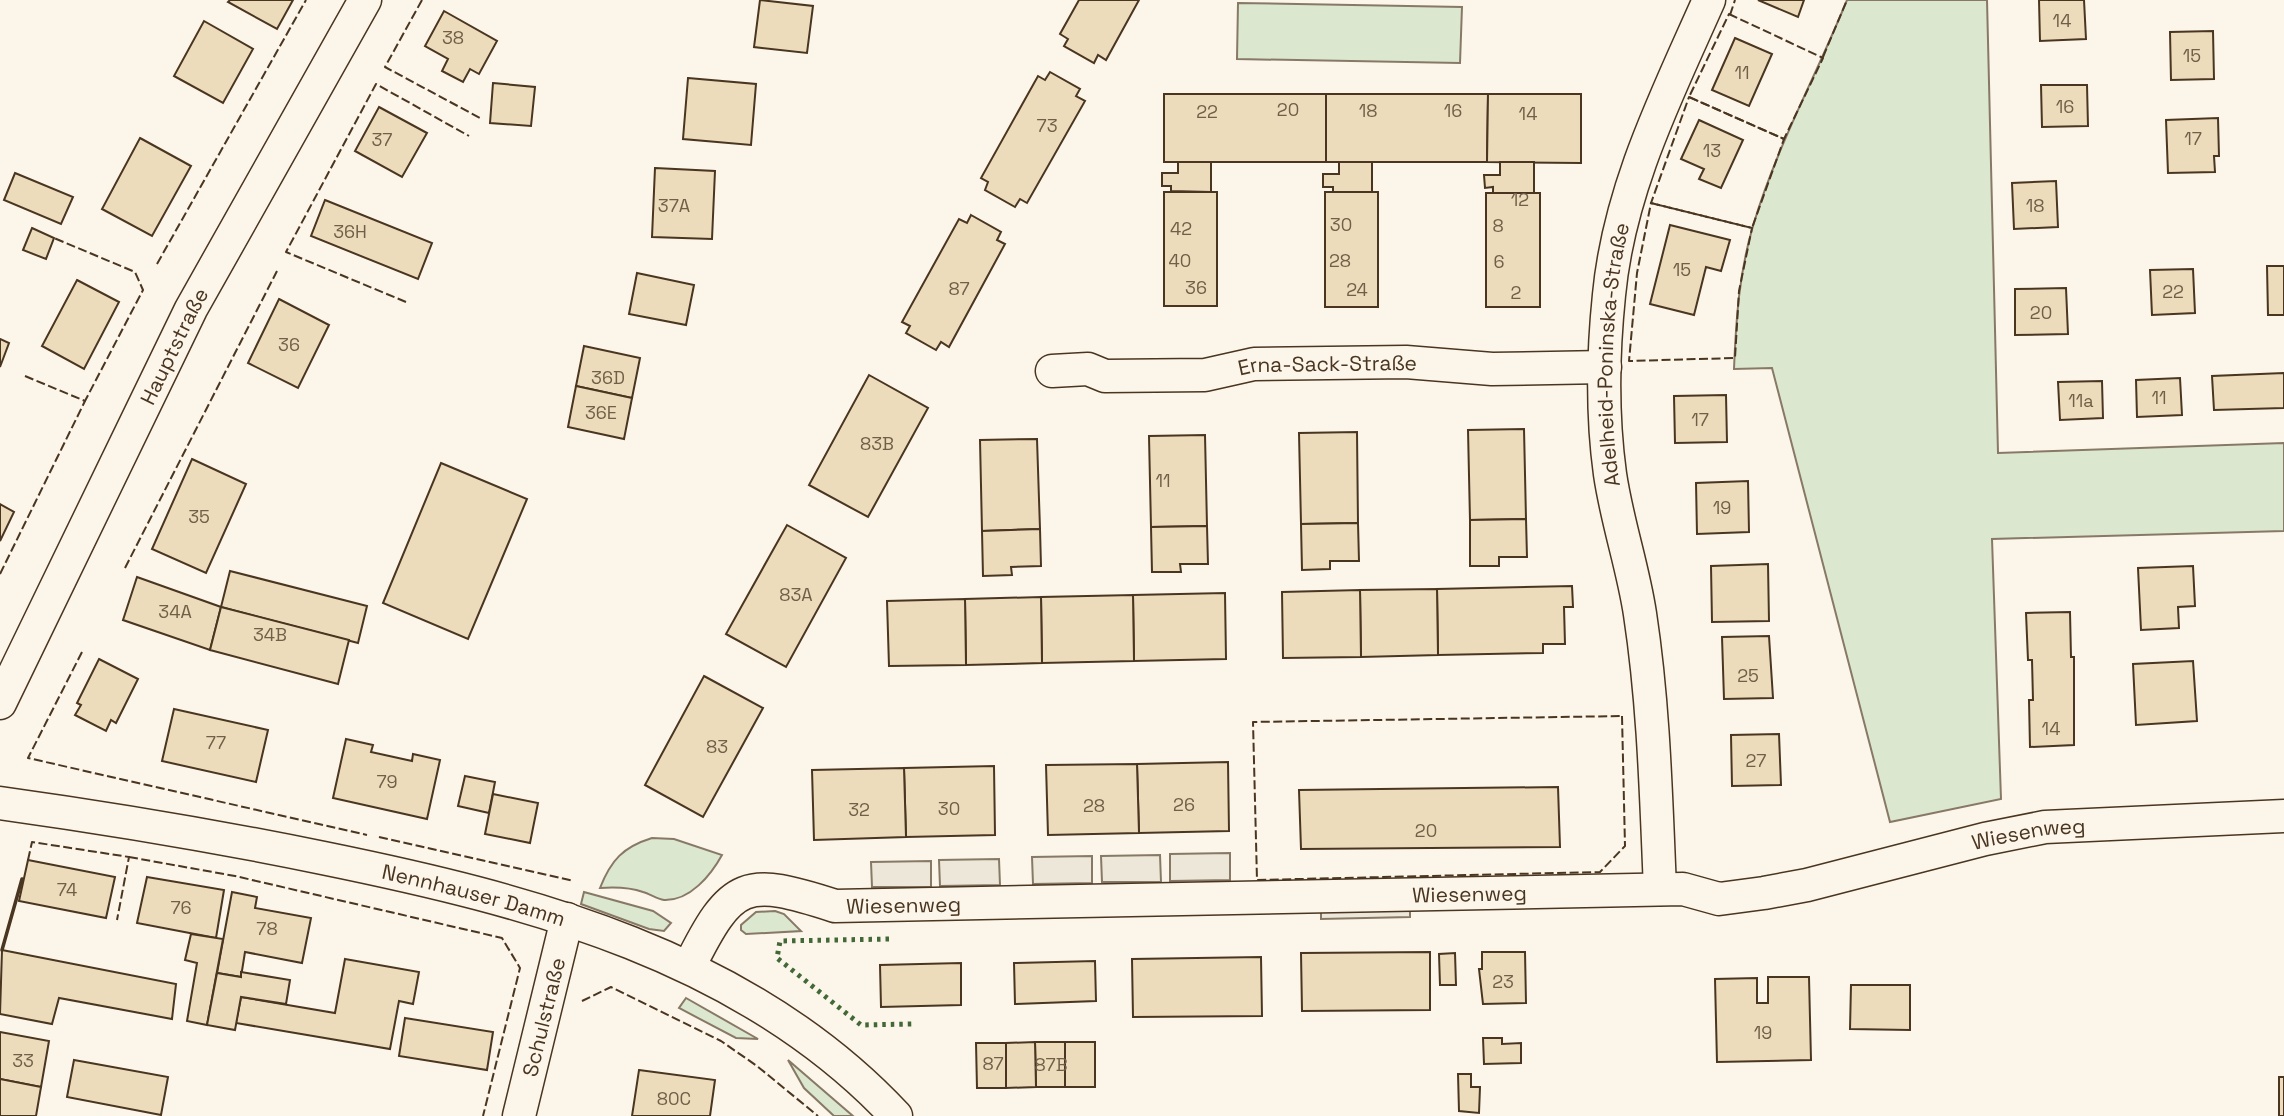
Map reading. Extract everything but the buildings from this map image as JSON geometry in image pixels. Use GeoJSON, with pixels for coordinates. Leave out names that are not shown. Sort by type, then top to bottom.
{"type":"FeatureCollection","features":[{"type":"Feature","properties":{"kind":"street","name":"Hauptstraße"},"geometry":{"type":"LineString","coordinates":[[0,703],[191,309],[366,0]]}},
{"type":"Feature","properties":{"kind":"street","name":"Adelheid-Poninska-Straße"},"geometry":{"type":"LineString","coordinates":[[1660,889],[1650,690],[1636,592],[1611,478],[1605,367],[1609,293],[1624,211],[1643,152],[1709,0]]}},
{"type":"Feature","properties":{"kind":"street","name":"Erna-Sack-Straße"},"geometry":{"type":"LineString","coordinates":[[1052,371],[1088,369],[1105,376],[1205,374],[1254,364],[1406,362],[1492,369],[1605,367]]}},
{"type":"Feature","properties":{"kind":"street","name":"Nennhauser Damm"},"geometry":{"type":"LineString","coordinates":[[0,803],[234,840],[442,883],[567,919],[689,967],[743,995],[794,1028],[850,1072],[896,1116]]}},
{"type":"Feature","properties":{"kind":"street","name":"Wiesenweg"},"geometry":{"type":"LineString","coordinates":[[689,967],[709,929],[729,901],[766,888],[781,889],[835,906],[1660,889],[1683,889],[1719,899],[1807,885],[1985,839],[2045,827],[2280,807]]}},
{"type":"Feature","properties":{"kind":"street","name":"Schulstraße"},"geometry":{"type":"LineString","coordinates":[[519,1116],[567,919]]}},
{"type":"Feature","properties":{"kind":"green space"},"geometry":{"type":"Polygon","coordinates":[[[1847,0],[1987,0],[1998,453],[2284,443],[2284,531],[1992,539],[2001,799],[1890,822],[1772,368],[1734,369],[1739,297],[1753,226],[1785,140],[1847,0]]]}},
{"type":"Feature","properties":{"kind":"green space"},"geometry":{"type":"Polygon","coordinates":[[[1238,3],[1462,7],[1460,63],[1237,59],[1238,3]]]}},
{"type":"Feature","properties":{"kind":"green space"},"geometry":{"type":"Polygon","coordinates":[[[652,838],[674,839],[722,855],[699,885],[674,899],[664,900],[627,888],[600,888],[619,856],[652,838]]]}},
{"type":"Feature","properties":{"kind":"green space"},"geometry":{"type":"Polygon","coordinates":[[[584,892],[653,911],[671,923],[664,931],[649,929],[581,904],[584,892]]]}},
{"type":"Feature","properties":{"kind":"green space"},"geometry":{"type":"Polygon","coordinates":[[[775,911],[784,914],[801,931],[746,934],[741,930],[741,925],[756,912],[775,911]]]}},
{"type":"Feature","properties":{"kind":"green space"},"geometry":{"type":"Polygon","coordinates":[[[686,998],[758,1039],[736,1038],[679,1008],[686,998]]]}},
{"type":"Feature","properties":{"kind":"green space"},"geometry":{"type":"Polygon","coordinates":[[[788,1060],[853,1116],[834,1116],[804,1088],[788,1060]]]}},
{"type":"Feature","properties":{"kind":"shaded area"},"geometry":{"type":"Polygon","coordinates":[[[1230,853],[1230,880],[1170,881],[1170,854],[1230,853]]]}},
{"type":"Feature","properties":{"kind":"shaded area"},"geometry":{"type":"Polygon","coordinates":[[[1160,855],[1161,882],[1102,882],[1101,856],[1160,855]]]}},
{"type":"Feature","properties":{"kind":"shaded area"},"geometry":{"type":"Polygon","coordinates":[[[1092,856],[1092,883],[1033,884],[1032,857],[1092,856]]]}},
{"type":"Feature","properties":{"kind":"shaded area"},"geometry":{"type":"Polygon","coordinates":[[[999,859],[1000,885],[940,886],[939,860],[999,859]]]}},
{"type":"Feature","properties":{"kind":"shaded area"},"geometry":{"type":"Polygon","coordinates":[[[931,861],[931,887],[872,887],[871,862],[931,861]]]}},
{"type":"Feature","properties":{"kind":"shaded area"},"geometry":{"type":"Polygon","coordinates":[[[1410,907],[1410,917],[1321,919],[1321,909],[1410,907]]]}},
{"type":"Feature","properties":{"kind":"hedge"},"geometry":{"type":"LineString","coordinates":[[889,939],[780,941],[777,958],[861,1025],[912,1024]]}},
{"type":"Feature","properties":{"kind":"fence"},"geometry":{"type":"LineString","coordinates":[[157,264],[306,0]]}},
{"type":"Feature","properties":{"kind":"fence"},"geometry":{"type":"LineString","coordinates":[[422,0],[385,67],[480,118]]}},
{"type":"Feature","properties":{"kind":"fence"},"geometry":{"type":"LineString","coordinates":[[1730,15],[1735,0]]}},
{"type":"Feature","properties":{"kind":"fence"},"geometry":{"type":"LineString","coordinates":[[1823,57],[1847,0]]}},
{"type":"Feature","properties":{"kind":"fence"},"geometry":{"type":"LineString","coordinates":[[1729,14],[1823,58],[1784,139],[1689,97],[1729,14]]}},
{"type":"Feature","properties":{"kind":"fence"},"geometry":{"type":"LineString","coordinates":[[406,302],[286,252],[376,84],[469,136]]}},
{"type":"Feature","properties":{"kind":"fence"},"geometry":{"type":"LineString","coordinates":[[1689,97],[1784,139],[1752,228],[1651,203],[1689,97]]}},
{"type":"Feature","properties":{"kind":"fence"},"geometry":{"type":"LineString","coordinates":[[1651,203],[1752,228],[1739,291],[1735,358],[1629,361],[1637,273],[1651,203]]}},
{"type":"Feature","properties":{"kind":"fence"},"geometry":{"type":"LineString","coordinates":[[25,376],[85,401],[143,290],[135,272],[54,238]]}},
{"type":"Feature","properties":{"kind":"fence"},"geometry":{"type":"LineString","coordinates":[[125,568],[277,271]]}},
{"type":"Feature","properties":{"kind":"fence"},"geometry":{"type":"LineString","coordinates":[[0,574],[85,401]]}},
{"type":"Feature","properties":{"kind":"fence"},"geometry":{"type":"LineString","coordinates":[[82,652],[28,758],[367,835]]}},
{"type":"Feature","properties":{"kind":"fence"},"geometry":{"type":"LineString","coordinates":[[1622,716],[1625,846],[1600,872],[1257,880],[1253,722],[1622,716]]}},
{"type":"Feature","properties":{"kind":"fence"},"geometry":{"type":"LineString","coordinates":[[379,837],[574,881]]}},
{"type":"Feature","properties":{"kind":"fence"},"geometry":{"type":"LineString","coordinates":[[28,860],[32,842],[129,857],[117,920]]}},
{"type":"Feature","properties":{"kind":"fence"},"geometry":{"type":"LineString","coordinates":[[129,857],[235,876],[502,938],[520,968],[483,1116]]}},
{"type":"Feature","properties":{"kind":"fence"},"geometry":{"type":"LineString","coordinates":[[582,1001],[611,987],[721,1041],[757,1066],[818,1116]]}},
{"type":"Feature","properties":{"kind":"wall"},"geometry":{"type":"LineString","coordinates":[[2,950],[22,879]]}}]}
